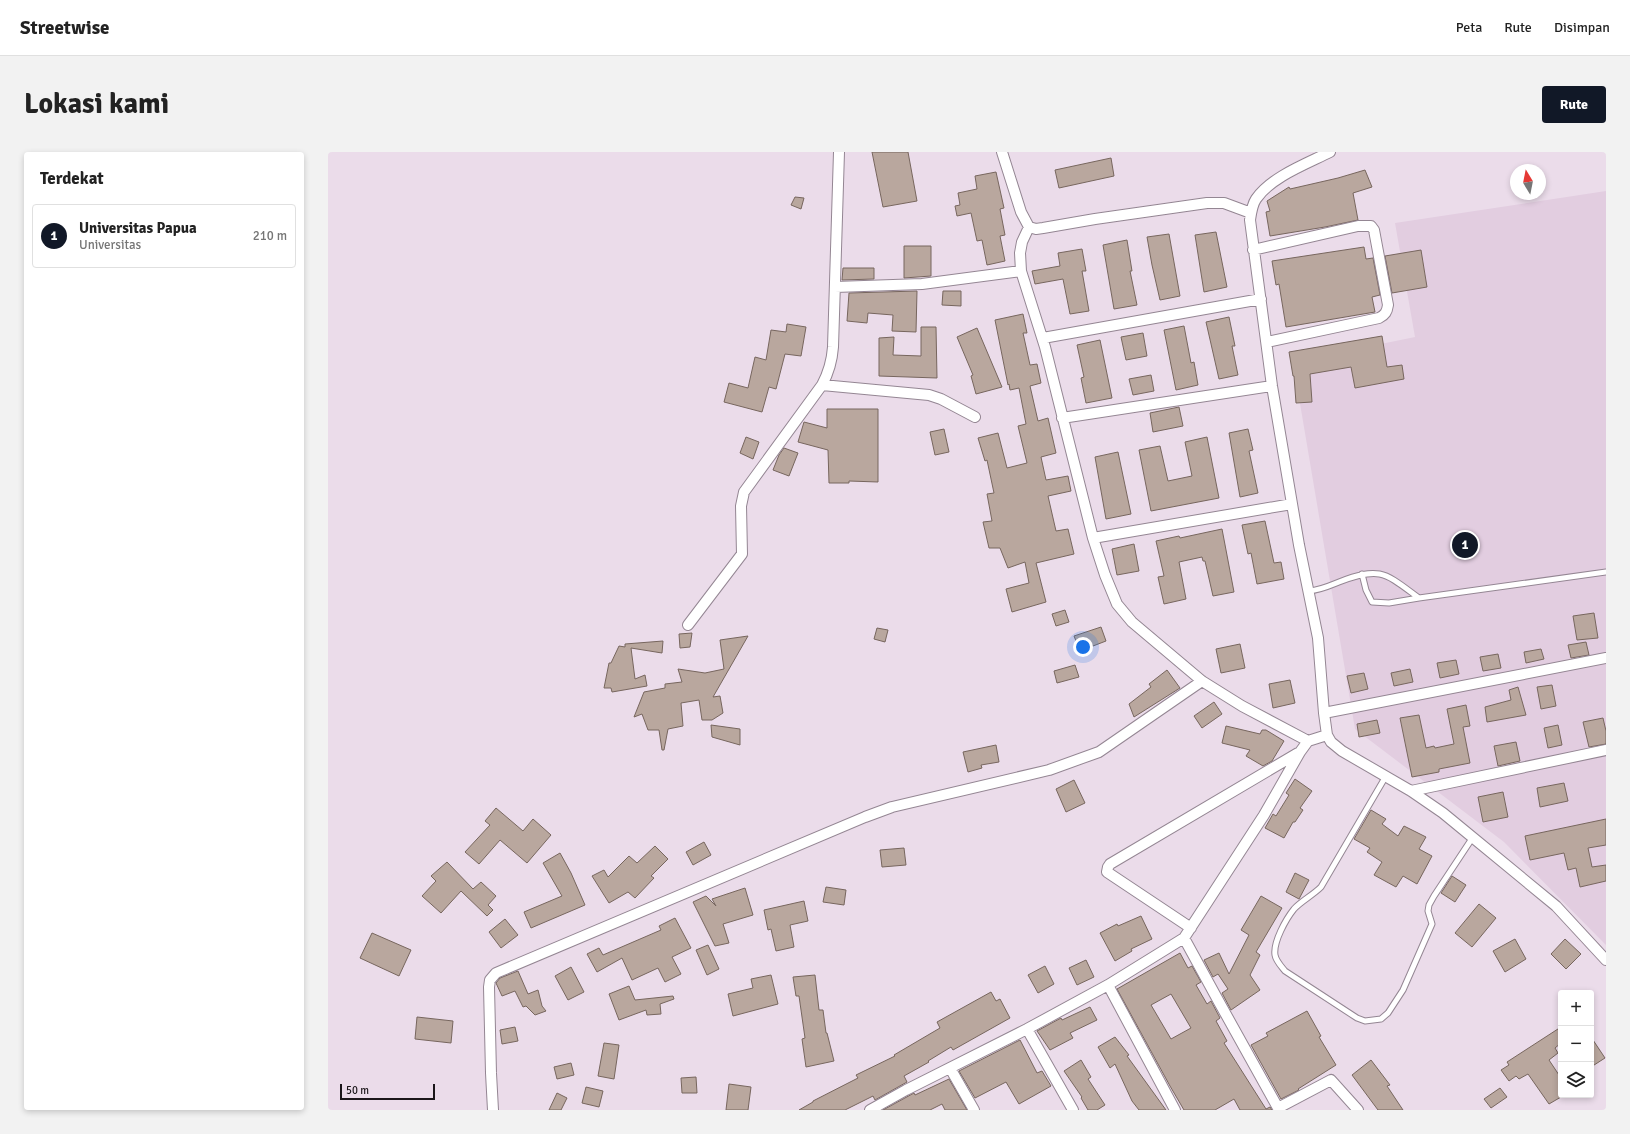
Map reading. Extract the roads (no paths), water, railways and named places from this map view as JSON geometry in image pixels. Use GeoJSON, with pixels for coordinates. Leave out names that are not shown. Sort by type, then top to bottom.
{"type":"FeatureCollection","features":[{"type":"Feature","properties":{"kind":"street"},"geometry":{"type":"LineString","coordinates":[[688,625],[742,554],[741,499],[744,492],[822,385],[832,362],[839,152]]}},
{"type":"Feature","properties":{"kind":"street"},"geometry":{"type":"LineString","coordinates":[[1002,152],[1021,212],[1029,227],[1036,229],[1206,203],[1224,203],[1251,213]]}},
{"type":"Feature","properties":{"kind":"street"},"geometry":{"type":"LineString","coordinates":[[1330,152],[1287,173],[1264,190],[1255,200],[1250,220],[1272,386],[1299,545],[1318,638],[1327,735],[1331,742],[1342,751],[1411,791],[1443,813],[1473,837],[1556,906],[1606,960]]}},
{"type":"Feature","properties":{"kind":"street"},"geometry":{"type":"LineString","coordinates":[[1253,250],[1358,226],[1371,226],[1374,230],[1388,306],[1387,311],[1379,318],[1267,342]]}},
{"type":"Feature","properties":{"kind":"street"},"geometry":{"type":"LineString","coordinates":[[1029,227],[1022,242],[1020,253],[1021,271],[1043,338],[1093,538],[1105,576],[1117,604],[1132,622],[1202,681],[1242,706],[1308,741]]}},
{"type":"Feature","properties":{"kind":"street"},"geometry":{"type":"LineString","coordinates":[[835,287],[922,284],[1021,271]]}},
{"type":"Feature","properties":{"kind":"street"},"geometry":{"type":"LineString","coordinates":[[1043,338],[1261,299]]}},
{"type":"Feature","properties":{"kind":"street"},"geometry":{"type":"LineString","coordinates":[[822,385],[929,395],[941,399],[975,417]]}},
{"type":"Feature","properties":{"kind":"street"},"geometry":{"type":"LineString","coordinates":[[1062,418],[1272,386]]}},
{"type":"Feature","properties":{"kind":"street"},"geometry":{"type":"LineString","coordinates":[[1093,538],[1292,504]]}},
{"type":"Feature","properties":{"kind":"street"},"geometry":{"type":"LineString","coordinates":[[1324,713],[1606,658]]}},
{"type":"Feature","properties":{"kind":"street"},"geometry":{"type":"LineString","coordinates":[[493,1110],[489,987],[490,980],[496,973],[878,812],[955,791],[1049,770],[1099,752],[1202,681]]}},
{"type":"Feature","properties":{"kind":"street"},"geometry":{"type":"LineString","coordinates":[[871,1110],[906,1090],[1027,1029],[1108,985],[1184,938],[1264,815],[1300,752],[1308,741],[1327,735]]}},
{"type":"Feature","properties":{"kind":"street"},"geometry":{"type":"LineString","coordinates":[[1411,791],[1606,750]]}},
{"type":"Feature","properties":{"kind":"street"},"geometry":{"type":"LineString","coordinates":[[1191,928],[1107,872],[1108,867],[1110,864],[1300,752]]}},
{"type":"Feature","properties":{"kind":"street"},"geometry":{"type":"LineString","coordinates":[[1184,938],[1278,1108],[1331,1080],[1358,1110]]}},
{"type":"Feature","properties":{"kind":"street"},"geometry":{"type":"LineString","coordinates":[[1108,985],[1175,1110]]}},
{"type":"Feature","properties":{"kind":"street"},"geometry":{"type":"LineString","coordinates":[[1027,1029],[1073,1110]]}},
{"type":"Feature","properties":{"kind":"street"},"geometry":{"type":"LineString","coordinates":[[950,1068],[974,1110]]}},
{"type":"Feature","properties":{"kind":"lane"},"geometry":{"type":"LineString","coordinates":[[1362,574],[1366,590],[1372,602],[1389,604],[1419,598],[1606,572]]}},
{"type":"Feature","properties":{"kind":"lane"},"geometry":{"type":"LineString","coordinates":[[1309,591],[1325,589],[1362,574],[1372,573],[1382,574],[1396,581],[1419,598]]}},
{"type":"Feature","properties":{"kind":"lane"},"geometry":{"type":"LineString","coordinates":[[1386,776],[1321,887],[1313,896],[1295,909],[1277,939],[1275,956],[1278,963],[1285,971],[1357,1018],[1365,1021],[1381,1019],[1388,1013],[1403,990],[1432,924],[1428,911],[1434,896],[1473,837]]}},
{"type":"Feature","properties":{"kind":"place","name":"Universitas Papua"},"geometry":{"type":"Point","coordinates":[1465,545]}}]}
